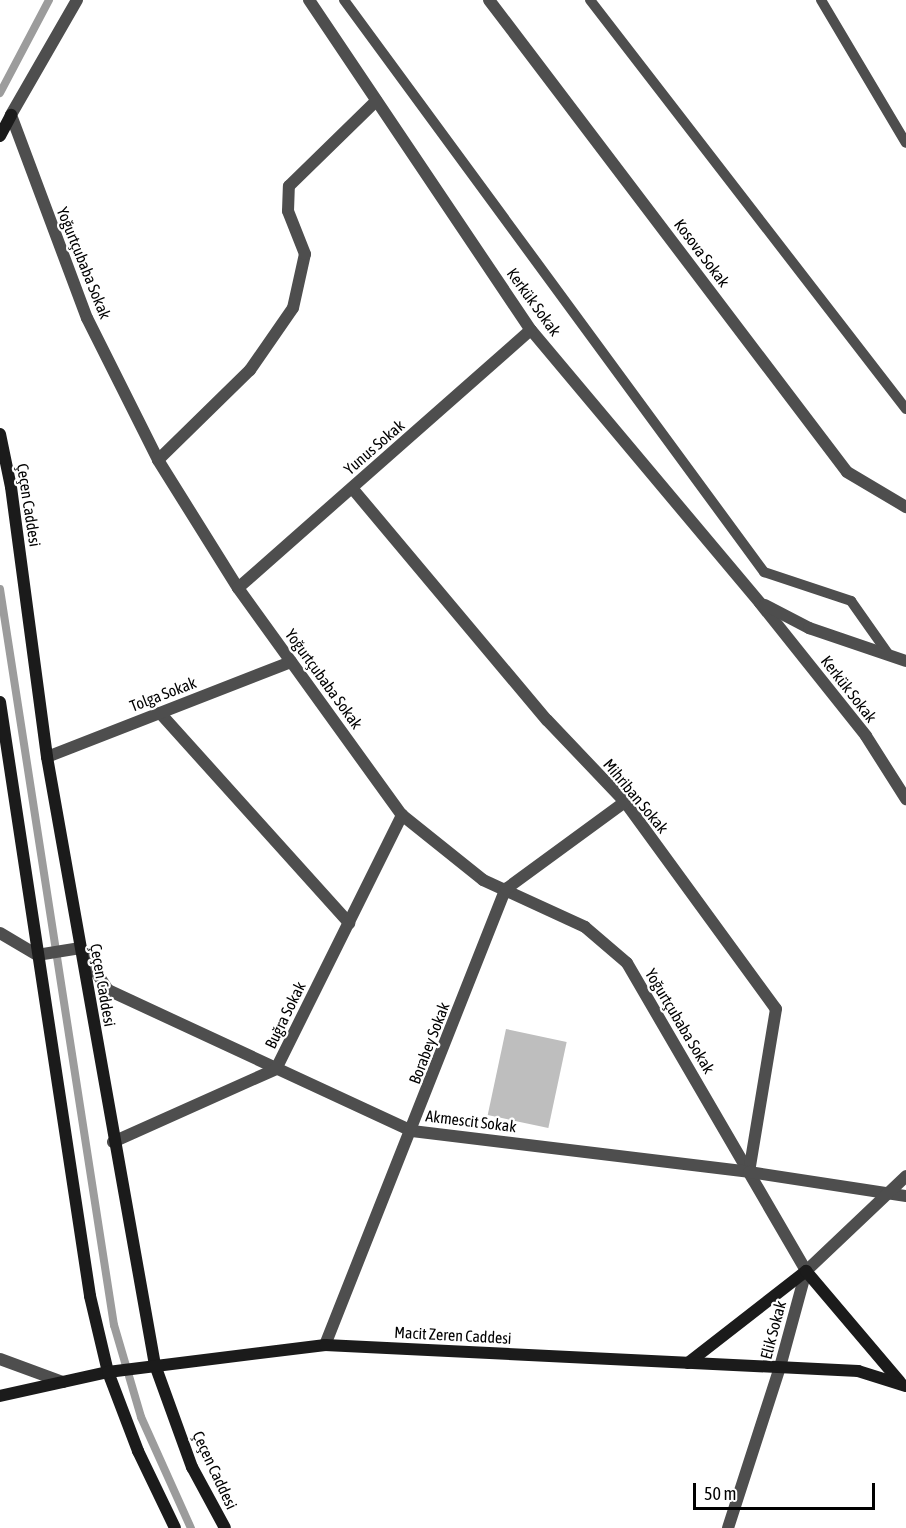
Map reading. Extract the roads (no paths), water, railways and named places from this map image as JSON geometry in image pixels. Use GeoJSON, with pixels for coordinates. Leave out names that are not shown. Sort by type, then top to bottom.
{"type":"FeatureCollection","features":[{"type":"Feature","properties":{"kind":"street"},"geometry":{"type":"LineString","coordinates":[[0,136],[77,0]]}},
{"type":"Feature","properties":{"kind":"street","name":"Kerkük Sokak"},"geometry":{"type":"LineString","coordinates":[[309,0],[531,330],[760,603],[866,736],[906,799]]}},
{"type":"Feature","properties":{"kind":"street","name":"Kosova Sokak"},"geometry":{"type":"LineString","coordinates":[[489,0],[847,472],[906,507]]}},
{"type":"Feature","properties":{"kind":"street"},"geometry":{"type":"LineString","coordinates":[[158,460],[250,370],[293,308],[305,254],[288,211],[289,186],[376,101]]}},
{"type":"Feature","properties":{"kind":"street","name":"Yoğurtçubaba Sokak"},"geometry":{"type":"LineString","coordinates":[[12,116],[87,318],[158,460],[238,588],[402,815],[483,880],[585,927],[627,963],[806,1271]]}},
{"type":"Feature","properties":{"kind":"street","name":"Yunus Sokak"},"geometry":{"type":"LineString","coordinates":[[238,588],[531,330]]}},
{"type":"Feature","properties":{"kind":"street","name":"Çeçen Caddesi"},"geometry":{"type":"LineString","coordinates":[[0,434],[11,487],[47,757],[113,1142],[155,1365],[192,1467],[225,1528]]}},
{"type":"Feature","properties":{"kind":"street","name":"Mihriban Sokak"},"geometry":{"type":"LineString","coordinates":[[352,488],[547,720],[625,802],[776,1009],[749,1172]]}},
{"type":"Feature","properties":{"kind":"street","name":"Kerkük Sokak"},"geometry":{"type":"LineString","coordinates":[[760,603],[809,628],[906,661]]}},
{"type":"Feature","properties":{"kind":"street","name":"Tolga Sokak"},"geometry":{"type":"LineString","coordinates":[[47,757],[291,662]]}},
{"type":"Feature","properties":{"kind":"street"},"geometry":{"type":"LineString","coordinates":[[0,702],[90,1296],[108,1372],[138,1451],[175,1528]]}},
{"type":"Feature","properties":{"kind":"street"},"geometry":{"type":"LineString","coordinates":[[160,713],[349,923]]}},
{"type":"Feature","properties":{"kind":"street"},"geometry":{"type":"LineString","coordinates":[[506,889],[625,802]]}},
{"type":"Feature","properties":{"kind":"street","name":"Buğra Sokak"},"geometry":{"type":"LineString","coordinates":[[113,1142],[276,1069],[402,815]]}},
{"type":"Feature","properties":{"kind":"street","name":"Borabey Sokak"},"geometry":{"type":"LineString","coordinates":[[325,1345],[412,1131],[506,889]]}},
{"type":"Feature","properties":{"kind":"street"},"geometry":{"type":"LineString","coordinates":[[0,934],[37,955],[80,948]]}},
{"type":"Feature","properties":{"kind":"street","name":"Akmescit Sokak"},"geometry":{"type":"LineString","coordinates":[[80,948],[108,990],[412,1131],[749,1172],[906,1196]]}},
{"type":"Feature","properties":{"kind":"street"},"geometry":{"type":"LineString","coordinates":[[688,1363],[806,1271],[906,1176]]}},
{"type":"Feature","properties":{"kind":"street"},"geometry":{"type":"LineString","coordinates":[[806,1271],[903,1384]]}},
{"type":"Feature","properties":{"kind":"street","name":"Elik Sokak"},"geometry":{"type":"LineString","coordinates":[[728,1528],[780,1368],[806,1271]]}},
{"type":"Feature","properties":{"kind":"street","name":"Macit Zeren Caddesi"},"geometry":{"type":"LineString","coordinates":[[0,1396],[108,1372],[325,1345],[858,1371],[903,1384]]}},
{"type":"Feature","properties":{"kind":"street"},"geometry":{"type":"LineString","coordinates":[[0,1359],[63,1382]]}},
{"type":"Feature","properties":{"kind":"lane"},"geometry":{"type":"LineString","coordinates":[[344,0],[764,572],[851,601],[890,655]]}},
{"type":"Feature","properties":{"kind":"lane"},"geometry":{"type":"LineString","coordinates":[[590,0],[906,409]]}},
{"type":"Feature","properties":{"kind":"lane"},"geometry":{"type":"LineString","coordinates":[[821,0],[906,143]]}},
{"type":"Feature","properties":{"kind":"waterway"},"geometry":{"type":"LineString","coordinates":[[0,93],[49,0]]}},
{"type":"Feature","properties":{"kind":"waterway"},"geometry":{"type":"LineString","coordinates":[[0,589],[114,1325],[141,1417],[191,1528]]}}]}
